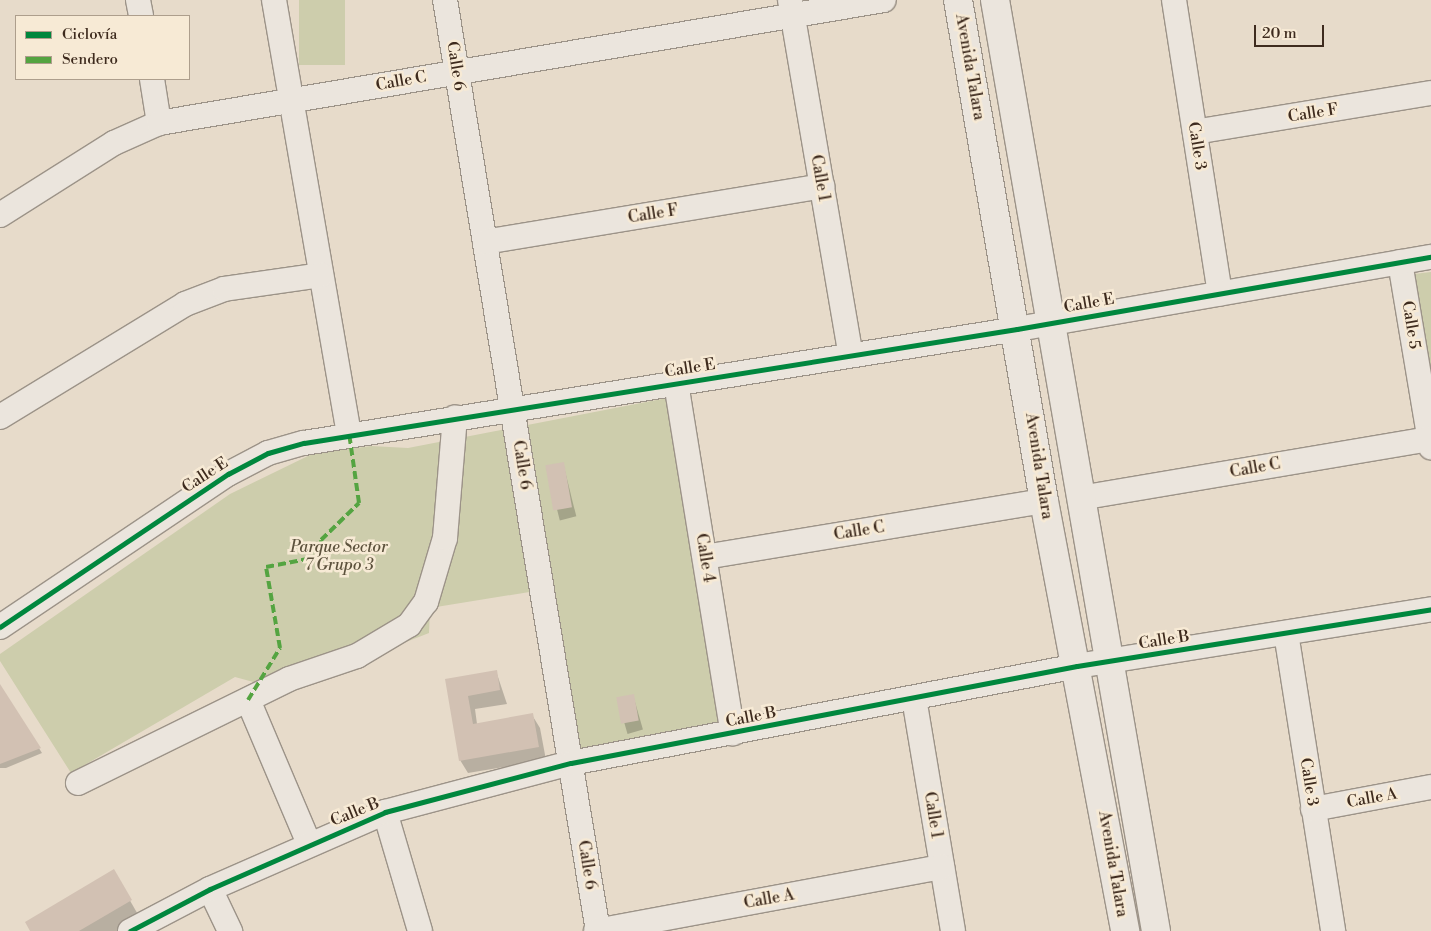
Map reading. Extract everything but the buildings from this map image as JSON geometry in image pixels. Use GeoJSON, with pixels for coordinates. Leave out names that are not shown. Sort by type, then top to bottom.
{"type":"FeatureCollection","features":[{"type":"Feature","properties":{"kind":"street"},"geometry":{"type":"LineString","coordinates":[[138,0],[141,15]]}},
{"type":"Feature","properties":{"kind":"street"},"geometry":{"type":"LineString","coordinates":[[274,0],[349,432]]}},
{"type":"Feature","properties":{"kind":"street","name":"Calle 6"},"geometry":{"type":"LineString","coordinates":[[445,0],[597,931]]}},
{"type":"Feature","properties":{"kind":"street","name":"Calle C"},"geometry":{"type":"LineString","coordinates":[[0,215],[114,143],[159,123],[457,72],[791,8],[884,0]]}},
{"type":"Feature","properties":{"kind":"street","name":"Avenida Talara"},"geometry":{"type":"LineString","coordinates":[[958,0],[1017,329],[1044,501],[1077,666],[1125,931]]}},
{"type":"Feature","properties":{"kind":"street","name":"Avenida Talara"},"geometry":{"type":"LineString","coordinates":[[995,0],[1156,931]]}},
{"type":"Feature","properties":{"kind":"street","name":"Calle 3"},"geometry":{"type":"LineString","coordinates":[[1174,0],[1220,293]]}},
{"type":"Feature","properties":{"kind":"street","name":"Calle 1"},"geometry":{"type":"LineString","coordinates":[[791,8],[851,355]]}},
{"type":"Feature","properties":{"kind":"street"},"geometry":{"type":"LineString","coordinates":[[152,80],[159,123]]}},
{"type":"Feature","properties":{"kind":"street","name":"Calle F"},"geometry":{"type":"LineString","coordinates":[[1195,132],[1431,93]]}},
{"type":"Feature","properties":{"kind":"street","name":"Calle F"},"geometry":{"type":"LineString","coordinates":[[485,242],[822,186]]}},
{"type":"Feature","properties":{"kind":"street","name":"Calle E"},"geometry":{"type":"LineString","coordinates":[[1,624],[228,474],[268,453],[349,432],[512,409],[1017,329],[1431,257]]}},
{"type":"Feature","properties":{"kind":"street","name":"Calle 5"},"geometry":{"type":"LineString","coordinates":[[1400,262],[1430,443]]}},
{"type":"Feature","properties":{"kind":"street"},"geometry":{"type":"LineString","coordinates":[[0,417],[185,304],[224,289],[321,275]]}},
{"type":"Feature","properties":{"kind":"street","name":"Calle 4"},"geometry":{"type":"LineString","coordinates":[[676,383],[733,733]]}},
{"type":"Feature","properties":{"kind":"street"},"geometry":{"type":"LineString","coordinates":[[78,783],[289,679],[357,656],[409,625],[426,602],[445,538],[455,417]]}},
{"type":"Feature","properties":{"kind":"street","name":"Calle C"},"geometry":{"type":"LineString","coordinates":[[1080,498],[1430,443]]}},
{"type":"Feature","properties":{"kind":"street","name":"Calle C"},"geometry":{"type":"LineString","coordinates":[[705,557],[1044,501]]}},
{"type":"Feature","properties":{"kind":"street","name":"Calle B"},"geometry":{"type":"LineString","coordinates":[[130,931],[210,889],[385,812],[570,763],[1077,666],[1431,609]]}},
{"type":"Feature","properties":{"kind":"street","name":"Calle 3"},"geometry":{"type":"LineString","coordinates":[[1286,633],[1333,931]]}},
{"type":"Feature","properties":{"kind":"street","name":"Calle 1"},"geometry":{"type":"LineString","coordinates":[[914,698],[952,931]]}},
{"type":"Feature","properties":{"kind":"street"},"geometry":{"type":"LineString","coordinates":[[248,700],[309,844]]}},
{"type":"Feature","properties":{"kind":"street","name":"Calle A"},"geometry":{"type":"LineString","coordinates":[[1314,809],[1431,787]]}},
{"type":"Feature","properties":{"kind":"street"},"geometry":{"type":"LineString","coordinates":[[385,812],[420,931]]}},
{"type":"Feature","properties":{"kind":"street","name":"Calle A"},"geometry":{"type":"LineString","coordinates":[[597,931],[942,867]]}},
{"type":"Feature","properties":{"kind":"street"},"geometry":{"type":"LineString","coordinates":[[210,889],[230,931]]}},
{"type":"Feature","properties":{"kind":"green space"},"geometry":{"type":"Polygon","coordinates":[[[299,0],[345,0],[345,65],[299,65],[299,0]]]}},
{"type":"Feature","properties":{"kind":"green space"},"geometry":{"type":"Polygon","coordinates":[[[1431,272],[1431,377],[1414,274],[1431,272]]]}},
{"type":"Feature","properties":{"kind":"green space","name":"Parque Sector 7 Grupo 3"},"geometry":{"type":"Polygon","coordinates":[[[672,397],[721,721],[576,750],[548,589],[430,608],[429,633],[283,690],[235,677],[71,773],[0,661],[0,654],[230,494],[312,454],[371,446],[408,448],[672,397]]]}},
{"type":"Feature","properties":{"kind":"marked path"},"geometry":{"type":"LineString","coordinates":[[248,700],[280,648],[266,567],[323,556],[321,540],[359,503],[349,433]]}},
{"type":"Feature","properties":{"kind":"cycle path"},"geometry":{"type":"LineString","coordinates":[[0,627],[228,474],[268,453],[304,443],[1017,329],[1431,257]]}},
{"type":"Feature","properties":{"kind":"cycle path"},"geometry":{"type":"LineString","coordinates":[[130,931],[210,889],[385,812],[571,763],[1077,666],[1431,609]]}}]}
